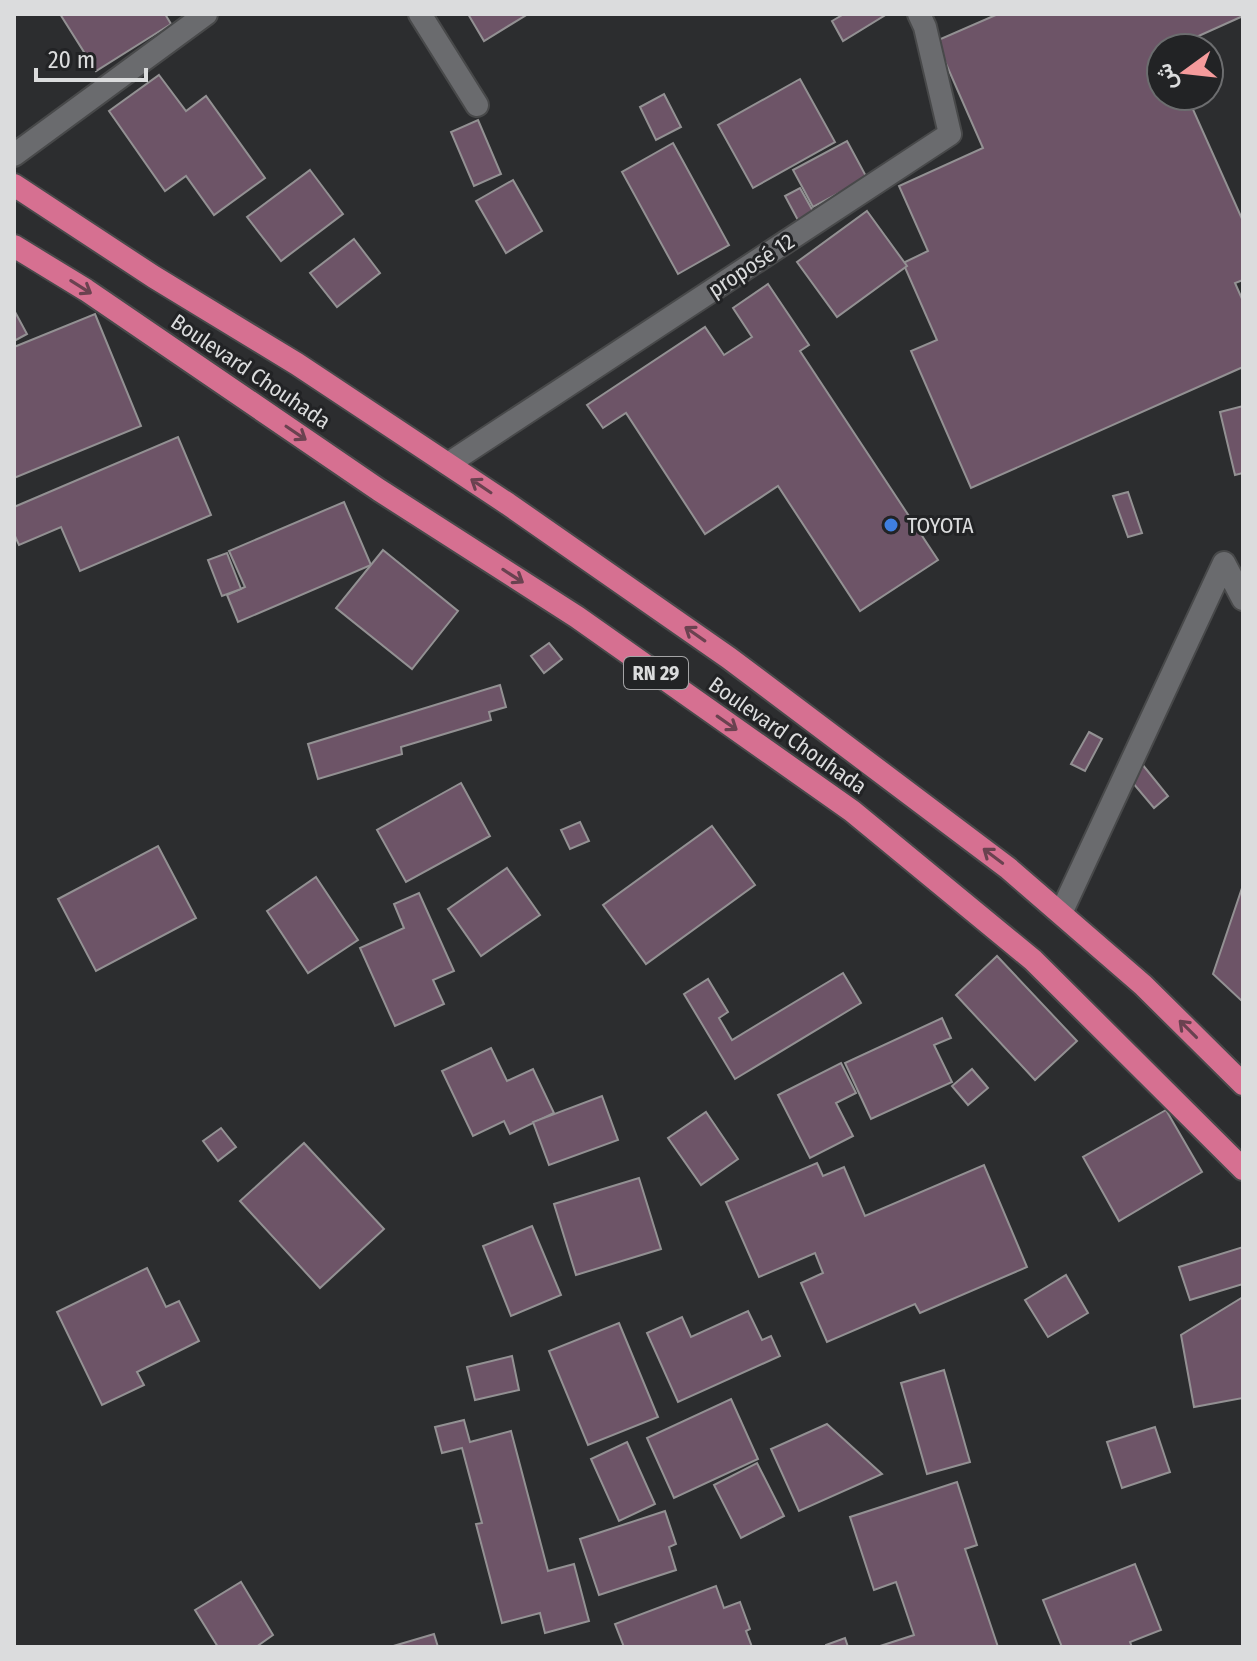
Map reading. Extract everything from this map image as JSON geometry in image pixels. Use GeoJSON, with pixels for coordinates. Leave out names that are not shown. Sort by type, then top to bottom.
{"type":"FeatureCollection","features":[{"type":"Feature","properties":{"kind":"highway","name":"RN 29"},"geometry":{"type":"LineString","coordinates":[[14,185],[154,277],[297,364],[729,658],[1008,868],[1143,985],[1243,1084]]}},
{"type":"Feature","properties":{"kind":"highway","name":"Boulevard Chouhada"},"geometry":{"type":"LineString","coordinates":[[14,246],[86,290],[379,490],[577,617],[852,811],[1033,960],[1243,1169]]}},
{"type":"Feature","properties":{"kind":"street"},"geometry":{"type":"LineString","coordinates":[[14,155],[206,14]]}},
{"type":"Feature","properties":{"kind":"street"},"geometry":{"type":"LineString","coordinates":[[420,14],[477,105]]}},
{"type":"Feature","properties":{"kind":"street","name":"proposé 12"},"geometry":{"type":"LineString","coordinates":[[448,464],[950,134],[925,27],[919,14]]}},
{"type":"Feature","properties":{"kind":"street"},"geometry":{"type":"LineString","coordinates":[[1061,913],[1224,563],[1243,599]]}},
{"type":"Feature","properties":{"kind":"building"},"geometry":{"type":"Polygon","coordinates":[[[60,14],[165,14],[171,24],[96,71],[60,14]]]}},
{"type":"Feature","properties":{"kind":"building"},"geometry":{"type":"Polygon","coordinates":[[[468,14],[528,14],[484,41],[468,14]]]}},
{"type":"Feature","properties":{"kind":"building"},"geometry":{"type":"Polygon","coordinates":[[[844,14],[887,14],[843,41],[832,21],[844,14]]]}},
{"type":"Feature","properties":{"kind":"building"},"geometry":{"type":"Polygon","coordinates":[[[998,14],[1243,14],[1208,32],[1145,32],[1145,112],[1194,112],[1243,221],[1243,280],[1235,283],[1243,301],[1243,367],[971,488],[911,351],[937,340],[903,263],[928,251],[899,186],[983,148],[936,41],[998,14]]]}},
{"type":"Feature","properties":{"kind":"building"},"geometry":{"type":"Polygon","coordinates":[[[159,75],[186,111],[206,96],[265,178],[214,215],[186,176],[165,191],[109,111],[159,75]]]}},
{"type":"Feature","properties":{"kind":"building"},"geometry":{"type":"Polygon","coordinates":[[[800,79],[835,142],[753,188],[718,125],[800,79]]]}},
{"type":"Feature","properties":{"kind":"building"},"geometry":{"type":"Polygon","coordinates":[[[664,94],[681,127],[656,140],[640,107],[664,94]]]}},
{"type":"Feature","properties":{"kind":"building"},"geometry":{"type":"Polygon","coordinates":[[[478,120],[501,174],[474,186],[451,132],[478,120]]]}},
{"type":"Feature","properties":{"kind":"building"},"geometry":{"type":"Polygon","coordinates":[[[847,141],[867,178],[813,207],[793,170],[847,141]]]}},
{"type":"Feature","properties":{"kind":"building"},"geometry":{"type":"Polygon","coordinates":[[[673,143],[729,245],[678,274],[622,172],[673,143]]]}},
{"type":"Feature","properties":{"kind":"building"},"geometry":{"type":"Polygon","coordinates":[[[310,170],[343,214],[281,261],[247,217],[310,170]]]}},
{"type":"Feature","properties":{"kind":"building"},"geometry":{"type":"Polygon","coordinates":[[[513,180],[542,231],[506,253],[476,201],[513,180]]]}},
{"type":"Feature","properties":{"kind":"building"},"geometry":{"type":"Polygon","coordinates":[[[800,188],[814,213],[799,222],[785,196],[800,188]]]}},
{"type":"Feature","properties":{"kind":"building"},"geometry":{"type":"Polygon","coordinates":[[[867,211],[907,266],[837,317],[797,262],[867,211]]]}},
{"type":"Feature","properties":{"kind":"building"},"geometry":{"type":"Polygon","coordinates":[[[354,239],[380,273],[337,307],[310,273],[354,239]]]}},
{"type":"Feature","properties":{"kind":"building"},"geometry":{"type":"Polygon","coordinates":[[[768,284],[809,345],[800,351],[938,560],[860,611],[778,486],[705,534],[626,413],[603,428],[587,405],[705,327],[724,355],[752,337],[733,308],[768,284]]]}},
{"type":"Feature","properties":{"kind":"building"},"geometry":{"type":"Polygon","coordinates":[[[14,310],[27,334],[14,341],[14,310]]]}},
{"type":"Feature","properties":{"kind":"building"},"geometry":{"type":"Polygon","coordinates":[[[95,314],[141,426],[14,478],[14,347],[95,314]]]}},
{"type":"Feature","properties":{"kind":"building"},"geometry":{"type":"Polygon","coordinates":[[[1243,406],[1243,473],[1235,475],[1220,412],[1243,406]]]}},
{"type":"Feature","properties":{"kind":"building"},"geometry":{"type":"Polygon","coordinates":[[[178,437],[211,515],[80,571],[61,527],[19,545],[14,534],[14,507],[178,437]]]}},
{"type":"Feature","properties":{"kind":"building"},"geometry":{"type":"Polygon","coordinates":[[[1128,492],[1142,533],[1128,537],[1113,496],[1128,492]]]}},
{"type":"Feature","properties":{"kind":"building"},"geometry":{"type":"Polygon","coordinates":[[[344,502],[371,565],[238,622],[227,595],[245,587],[229,551],[344,502]]]}},
{"type":"Feature","properties":{"kind":"building"},"geometry":{"type":"Polygon","coordinates":[[[383,550],[458,611],[412,669],[336,608],[383,550]]]}},
{"type":"Feature","properties":{"kind":"building"},"geometry":{"type":"Polygon","coordinates":[[[227,553],[241,589],[222,596],[208,560],[227,553]]]}},
{"type":"Feature","properties":{"kind":"building"},"geometry":{"type":"Polygon","coordinates":[[[549,643],[562,659],[544,673],[531,656],[549,643]]]}},
{"type":"Feature","properties":{"kind":"building"},"geometry":{"type":"Polygon","coordinates":[[[500,685],[506,707],[489,712],[491,720],[401,747],[402,754],[318,779],[308,744],[500,685]]]}},
{"type":"Feature","properties":{"kind":"building"},"geometry":{"type":"Polygon","coordinates":[[[1089,732],[1102,739],[1085,771],[1071,764],[1089,732]]]}},
{"type":"Feature","properties":{"kind":"building"},"geometry":{"type":"Polygon","coordinates":[[[1142,764],[1168,796],[1154,808],[1127,776],[1142,764]]]}},
{"type":"Feature","properties":{"kind":"building"},"geometry":{"type":"Polygon","coordinates":[[[461,783],[490,836],[406,882],[377,830],[461,783]]]}},
{"type":"Feature","properties":{"kind":"building"},"geometry":{"type":"Polygon","coordinates":[[[580,822],[589,841],[570,849],[561,830],[580,822]]]}},
{"type":"Feature","properties":{"kind":"building"},"geometry":{"type":"Polygon","coordinates":[[[712,826],[755,885],[646,964],[603,905],[712,826]]]}},
{"type":"Feature","properties":{"kind":"building"},"geometry":{"type":"Polygon","coordinates":[[[158,846],[196,918],[96,971],[58,899],[158,846]]]}},
{"type":"Feature","properties":{"kind":"building"},"geometry":{"type":"Polygon","coordinates":[[[507,868],[540,915],[481,956],[448,909],[507,868]]]}},
{"type":"Feature","properties":{"kind":"building"},"geometry":{"type":"Polygon","coordinates":[[[316,877],[358,940],[308,973],[267,911],[316,877]]]}},
{"type":"Feature","properties":{"kind":"building"},"geometry":{"type":"Polygon","coordinates":[[[1243,885],[1243,1002],[1213,974],[1243,885]]]}},
{"type":"Feature","properties":{"kind":"building"},"geometry":{"type":"Polygon","coordinates":[[[419,893],[454,971],[433,980],[444,1004],[395,1026],[360,948],[404,928],[394,904],[419,893]]]}},
{"type":"Feature","properties":{"kind":"building"},"geometry":{"type":"Polygon","coordinates":[[[997,956],[1077,1041],[1035,1080],[956,995],[997,956]]]}},
{"type":"Feature","properties":{"kind":"building"},"geometry":{"type":"Polygon","coordinates":[[[843,973],[861,1003],[735,1079],[684,994],[708,979],[728,1012],[719,1018],[732,1040],[843,973]]]}},
{"type":"Feature","properties":{"kind":"building"},"geometry":{"type":"Polygon","coordinates":[[[942,1018],[951,1038],[934,1045],[952,1082],[871,1119],[845,1063],[942,1018]]]}},
{"type":"Feature","properties":{"kind":"building"},"geometry":{"type":"Polygon","coordinates":[[[491,1048],[507,1081],[533,1069],[554,1113],[510,1134],[504,1121],[473,1136],[442,1071],[491,1048]]]}},
{"type":"Feature","properties":{"kind":"building"},"geometry":{"type":"Polygon","coordinates":[[[841,1063],[856,1093],[836,1103],[853,1136],[810,1158],[778,1095],[841,1063]]]}},
{"type":"Feature","properties":{"kind":"building"},"geometry":{"type":"Polygon","coordinates":[[[972,1069],[988,1088],[968,1105],[952,1086],[972,1069]]]}},
{"type":"Feature","properties":{"kind":"building"},"geometry":{"type":"Polygon","coordinates":[[[602,1096],[618,1140],[549,1165],[533,1122],[602,1096]]]}},
{"type":"Feature","properties":{"kind":"building"},"geometry":{"type":"Polygon","coordinates":[[[1166,1110],[1202,1172],[1119,1221],[1083,1157],[1166,1110]]]}},
{"type":"Feature","properties":{"kind":"building"},"geometry":{"type":"Polygon","coordinates":[[[706,1112],[738,1159],[701,1185],[668,1138],[706,1112]]]}},
{"type":"Feature","properties":{"kind":"building"},"geometry":{"type":"Polygon","coordinates":[[[221,1128],[236,1147],[218,1161],[203,1141],[221,1128]]]}},
{"type":"Feature","properties":{"kind":"building"},"geometry":{"type":"Polygon","coordinates":[[[304,1143],[384,1229],[320,1288],[240,1201],[304,1143]]]}},
{"type":"Feature","properties":{"kind":"building"},"geometry":{"type":"Polygon","coordinates":[[[817,1163],[823,1176],[844,1167],[865,1216],[984,1165],[1027,1267],[920,1313],[915,1304],[827,1342],[801,1283],[823,1273],[815,1253],[759,1277],[726,1202],[817,1163]]]}},
{"type":"Feature","properties":{"kind":"building"},"geometry":{"type":"Polygon","coordinates":[[[639,1178],[661,1249],[576,1275],[554,1204],[639,1178]]]}},
{"type":"Feature","properties":{"kind":"building"},"geometry":{"type":"Polygon","coordinates":[[[532,1226],[561,1295],[511,1316],[483,1246],[532,1226]]]}},
{"type":"Feature","properties":{"kind":"building"},"geometry":{"type":"Polygon","coordinates":[[[1243,1247],[1243,1284],[1190,1300],[1179,1267],[1243,1247]]]}},
{"type":"Feature","properties":{"kind":"building"},"geometry":{"type":"Polygon","coordinates":[[[147,1268],[166,1307],[179,1301],[199,1341],[137,1372],[144,1385],[102,1405],[57,1312],[147,1268]]]}},
{"type":"Feature","properties":{"kind":"building"},"geometry":{"type":"Polygon","coordinates":[[[1066,1275],[1088,1313],[1048,1337],[1025,1300],[1066,1275]]]}},
{"type":"Feature","properties":{"kind":"building"},"geometry":{"type":"Polygon","coordinates":[[[1243,1297],[1243,1398],[1194,1407],[1181,1335],[1243,1297]]]}},
{"type":"Feature","properties":{"kind":"building"},"geometry":{"type":"Polygon","coordinates":[[[748,1311],[762,1340],[771,1336],[780,1356],[678,1402],[647,1333],[682,1317],[691,1337],[748,1311]]]}},
{"type":"Feature","properties":{"kind":"building"},"geometry":{"type":"Polygon","coordinates":[[[619,1323],[658,1417],[588,1445],[549,1351],[619,1323]]]}},
{"type":"Feature","properties":{"kind":"building"},"geometry":{"type":"Polygon","coordinates":[[[512,1356],[519,1390],[475,1400],[467,1367],[512,1356]]]}},
{"type":"Feature","properties":{"kind":"building"},"geometry":{"type":"Polygon","coordinates":[[[944,1370],[970,1462],[927,1474],[901,1383],[944,1370]]]}},
{"type":"Feature","properties":{"kind":"building"},"geometry":{"type":"Polygon","coordinates":[[[731,1399],[758,1459],[674,1498],[647,1438],[731,1399]]]}},
{"type":"Feature","properties":{"kind":"building"},"geometry":{"type":"Polygon","coordinates":[[[464,1420],[470,1442],[511,1431],[548,1571],[574,1564],[589,1621],[545,1633],[540,1613],[502,1623],[476,1524],[482,1523],[462,1448],[442,1453],[435,1427],[464,1420]]]}},
{"type":"Feature","properties":{"kind":"building"},"geometry":{"type":"Polygon","coordinates":[[[827,1424],[882,1474],[799,1511],[771,1449],[827,1424]]]}},
{"type":"Feature","properties":{"kind":"building"},"geometry":{"type":"Polygon","coordinates":[[[1155,1427],[1170,1472],[1122,1488],[1107,1442],[1155,1427]]]}},
{"type":"Feature","properties":{"kind":"building"},"geometry":{"type":"Polygon","coordinates":[[[627,1442],[655,1504],[619,1521],[591,1459],[627,1442]]]}},
{"type":"Feature","properties":{"kind":"building"},"geometry":{"type":"Polygon","coordinates":[[[757,1463],[784,1516],[741,1538],[714,1485],[757,1463]]]}},
{"type":"Feature","properties":{"kind":"building"},"geometry":{"type":"Polygon","coordinates":[[[957,1482],[977,1545],[965,1549],[998,1647],[877,1647],[914,1635],[896,1582],[874,1590],[850,1517],[957,1482]]]}},
{"type":"Feature","properties":{"kind":"building"},"geometry":{"type":"Polygon","coordinates":[[[665,1511],[676,1544],[669,1547],[676,1570],[599,1595],[580,1539],[665,1511]]]}},
{"type":"Feature","properties":{"kind":"building"},"geometry":{"type":"Polygon","coordinates":[[[1135,1564],[1161,1630],[1130,1642],[1132,1647],[1062,1647],[1043,1600],[1135,1564]]]}},
{"type":"Feature","properties":{"kind":"building"},"geometry":{"type":"Polygon","coordinates":[[[241,1582],[273,1635],[256,1647],[218,1647],[195,1610],[241,1582]]]}},
{"type":"Feature","properties":{"kind":"building"},"geometry":{"type":"Polygon","coordinates":[[[716,1586],[724,1608],[740,1602],[750,1629],[746,1631],[752,1647],[624,1647],[615,1624],[716,1586]]]}},
{"type":"Feature","properties":{"kind":"building"},"geometry":{"type":"Polygon","coordinates":[[[434,1634],[438,1647],[390,1647],[434,1634]]]}},
{"type":"Feature","properties":{"kind":"building"},"geometry":{"type":"Polygon","coordinates":[[[845,1638],[848,1647],[826,1647],[826,1645],[845,1638]]]}},
{"type":"Feature","properties":{"kind":"place","name":"TOYOTA"},"geometry":{"type":"Point","coordinates":[891,525]}}]}
